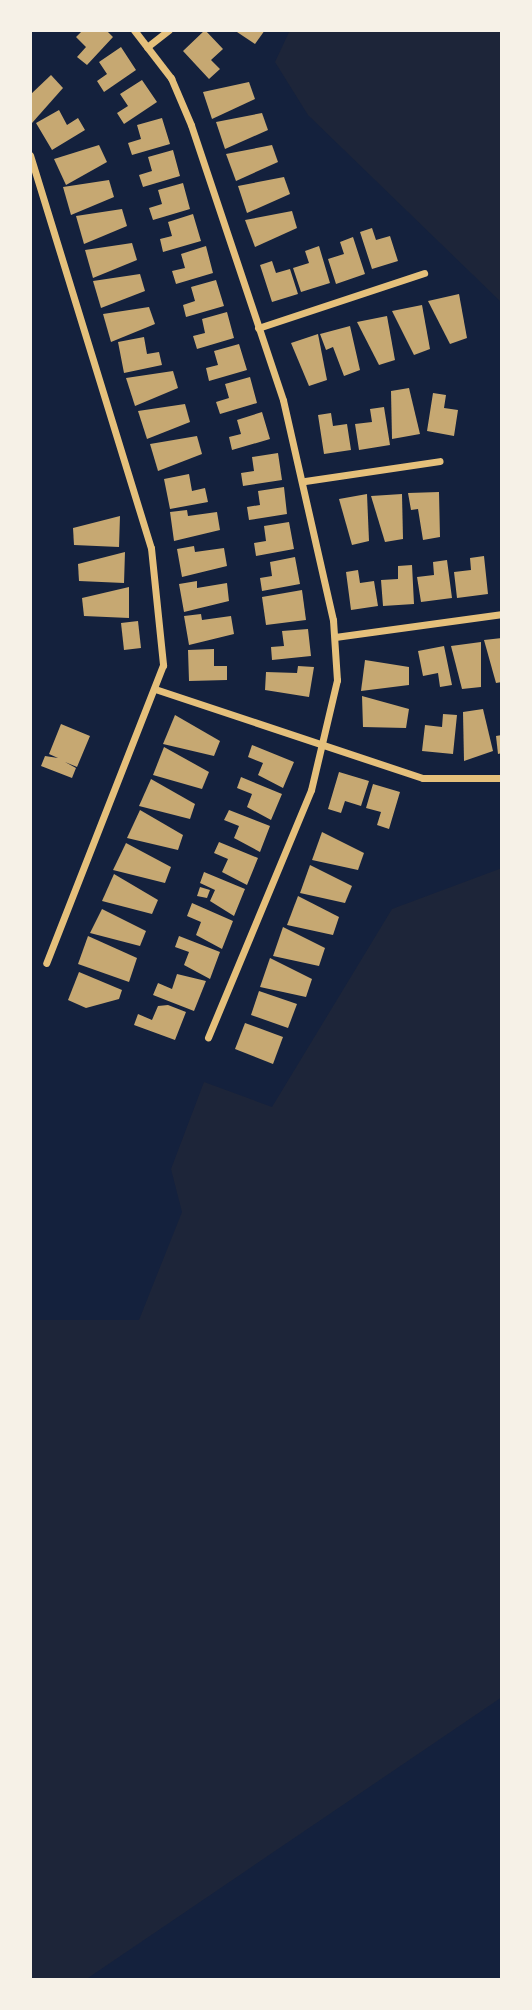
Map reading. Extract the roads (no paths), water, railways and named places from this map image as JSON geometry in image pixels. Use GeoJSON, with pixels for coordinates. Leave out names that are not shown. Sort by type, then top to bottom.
{"type":"FeatureCollection","features":[{"type":"Feature","properties":{"kind":"street"},"geometry":{"type":"LineString","coordinates":[[134,30],[172,78],[191,125],[305,481],[335,637],[337,680],[324,744],[208,1037]]}},
{"type":"Feature","properties":{"kind":"street"},"geometry":{"type":"LineString","coordinates":[[147,47],[169,30]]}},
{"type":"Feature","properties":{"kind":"street"},"geometry":{"type":"LineString","coordinates":[[30,155],[151,548],[163,665],[46,963]]}},
{"type":"Feature","properties":{"kind":"street"},"geometry":{"type":"LineString","coordinates":[[258,328],[424,273]]}},
{"type":"Feature","properties":{"kind":"street"},"geometry":{"type":"LineString","coordinates":[[305,481],[440,461]]}},
{"type":"Feature","properties":{"kind":"street"},"geometry":{"type":"LineString","coordinates":[[335,637],[502,614]]}},
{"type":"Feature","properties":{"kind":"street"},"geometry":{"type":"LineString","coordinates":[[155,689],[423,778],[502,778]]}}]}
